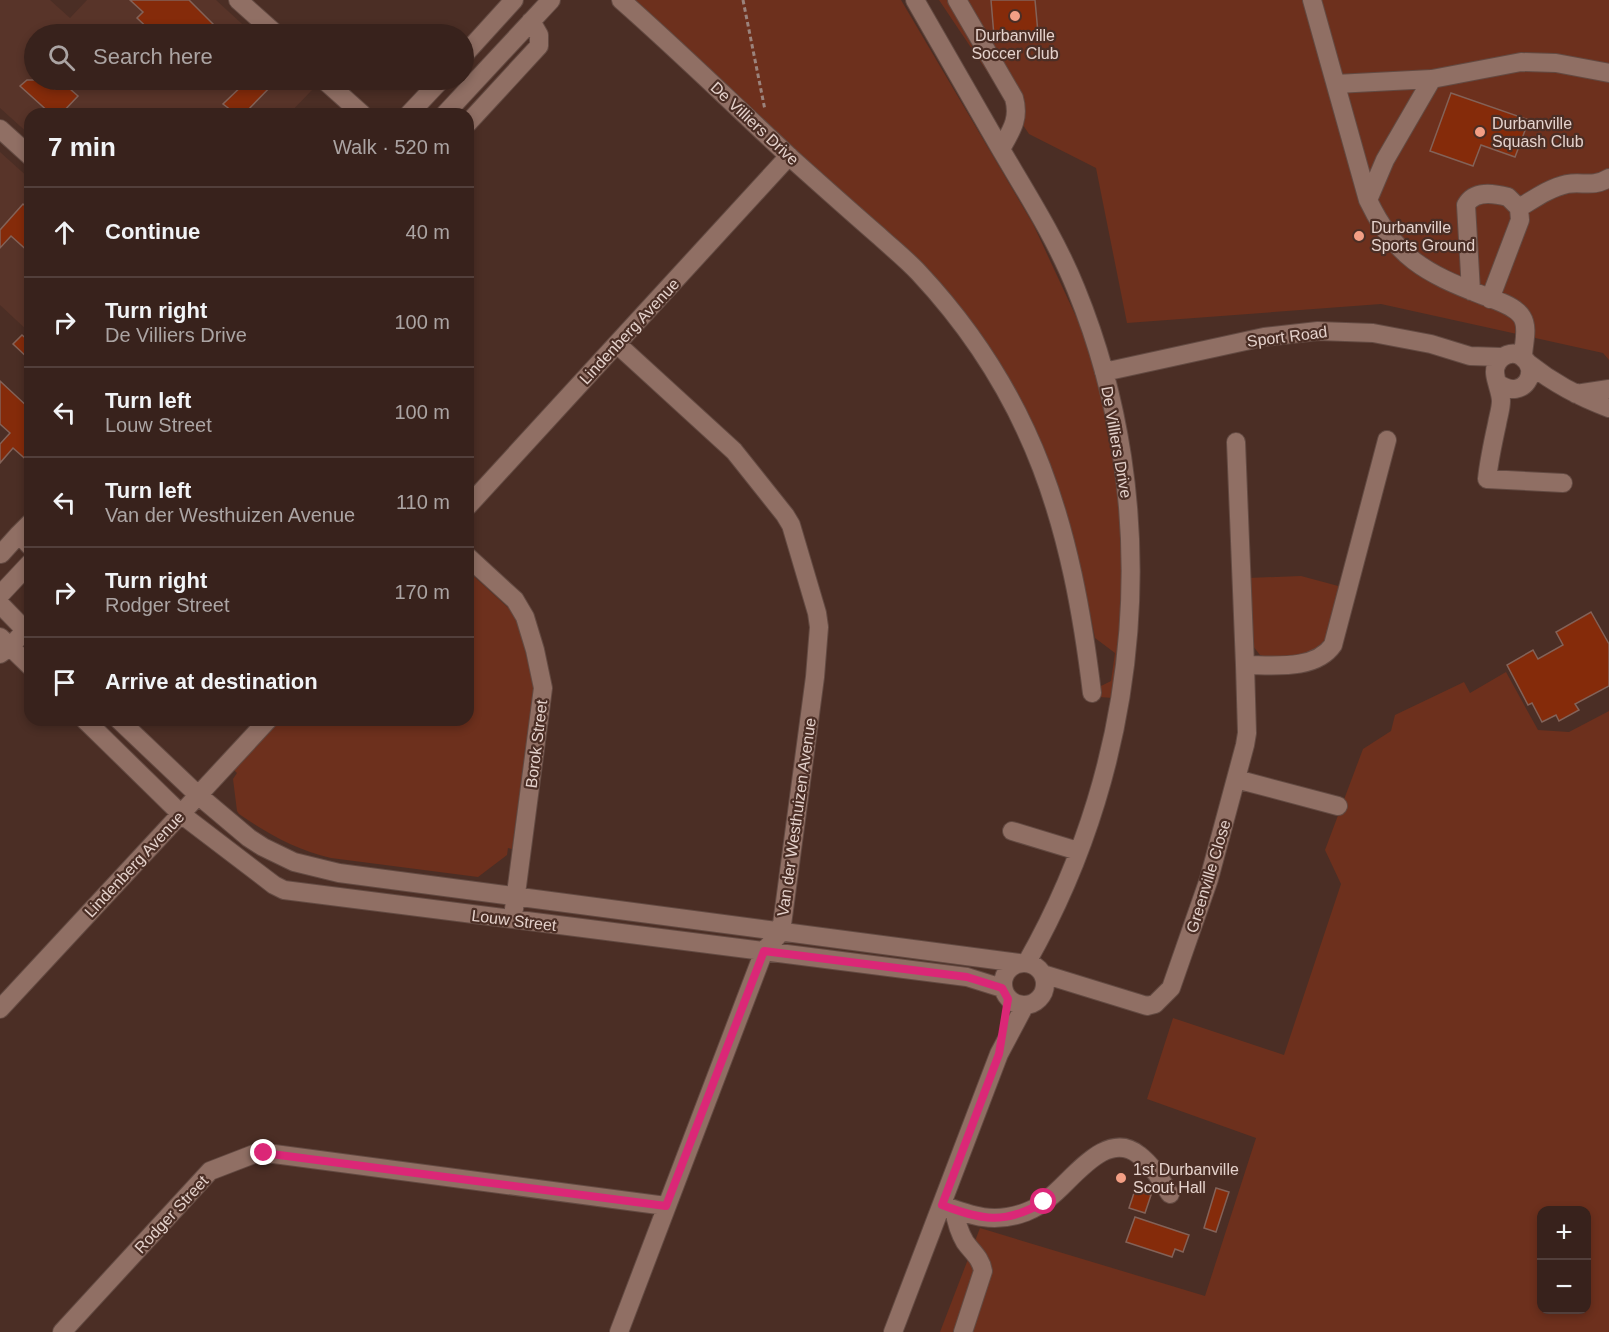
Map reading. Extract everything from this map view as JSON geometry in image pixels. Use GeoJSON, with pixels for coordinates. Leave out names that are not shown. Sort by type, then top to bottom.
{"type":"FeatureCollection","features":[{"type":"Feature","properties":{"kind":"street"},"geometry":{"type":"LineString","coordinates":[[238,0],[265,24]]}},
{"type":"Feature","properties":{"kind":"street"},"geometry":{"type":"LineString","coordinates":[[474,44],[514,0]]}},
{"type":"Feature","properties":{"kind":"street"},"geometry":{"type":"LineString","coordinates":[[474,83],[550,0]]}},
{"type":"Feature","properties":{"kind":"street","name":"De Villiers Drive"},"geometry":{"type":"LineString","coordinates":[[621,0],[918,272],[969,332],[1005,389],[1035,450],[1056,508],[1080,608],[1092,693]]}},
{"type":"Feature","properties":{"kind":"street","name":"De Villiers Drive"},"geometry":{"type":"LineString","coordinates":[[915,0],[1062,258],[1088,321],[1104,372],[1122,453],[1126,483],[1131,544],[1131,613],[1127,659],[1116,726],[1095,807],[1032,967]]}},
{"type":"Feature","properties":{"kind":"street"},"geometry":{"type":"LineString","coordinates":[[957,0],[1014,98],[1017,109],[1016,122],[1001,149]]}},
{"type":"Feature","properties":{"kind":"street"},"geometry":{"type":"LineString","coordinates":[[1312,0],[1368,200],[1385,232],[1405,255],[1433,274],[1514,309],[1522,316],[1526,326],[1517,355]]}},
{"type":"Feature","properties":{"kind":"street"},"geometry":{"type":"LineString","coordinates":[[474,116],[539,46],[539,34],[531,21]]}},
{"type":"Feature","properties":{"kind":"street"},"geometry":{"type":"LineString","coordinates":[[1335,84],[1432,79],[1521,62],[1556,63],[1609,73]]}},
{"type":"Feature","properties":{"kind":"street"},"geometry":{"type":"LineString","coordinates":[[1368,200],[1385,160],[1432,79]]}},
{"type":"Feature","properties":{"kind":"street"},"geometry":{"type":"LineString","coordinates":[[335,90],[355,108]]}},
{"type":"Feature","properties":{"kind":"street"},"geometry":{"type":"LineString","coordinates":[[415,108],[432,90]]}},
{"type":"Feature","properties":{"kind":"street"},"geometry":{"type":"LineString","coordinates":[[451,108],[467,90]]}},
{"type":"Feature","properties":{"kind":"street"},"geometry":{"type":"LineString","coordinates":[[0,129],[24,151]]}},
{"type":"Feature","properties":{"kind":"street","name":"Lindenberg Avenue"},"geometry":{"type":"LineString","coordinates":[[474,499],[789,156]]}},
{"type":"Feature","properties":{"kind":"street"},"geometry":{"type":"LineString","coordinates":[[1519,208],[1554,188],[1570,184],[1606,185]]}},
{"type":"Feature","properties":{"kind":"street"},"geometry":{"type":"LineString","coordinates":[[1471,291],[1465,209],[1467,202],[1476,195],[1504,196],[1514,201],[1519,208],[1520,220],[1490,299]]}},
{"type":"Feature","properties":{"kind":"street","name":"Sport Road"},"geometry":{"type":"LineString","coordinates":[[1104,372],[1264,337],[1318,331],[1354,332],[1402,337],[1470,356],[1517,355],[1549,380],[1609,408]]}},
{"type":"Feature","properties":{"kind":"street","name":"Van der Westhuizen Avenue"},"geometry":{"type":"LineString","coordinates":[[617,344],[734,451],[785,515],[817,613],[819,627],[781,932],[764,951],[619,1332]]}},
{"type":"Feature","properties":{"kind":"street"},"geometry":{"type":"LineString","coordinates":[[1508,384],[1529,378],[1530,371],[1517,355]]}},
{"type":"Feature","properties":{"kind":"street"},"geometry":{"type":"LineString","coordinates":[[1517,355],[1496,363],[1508,384],[1501,403],[1487,479],[1563,483]]}},
{"type":"Feature","properties":{"kind":"street","name":"Sport Road"},"geometry":{"type":"LineString","coordinates":[[1470,356],[1508,384],[1577,395]]}},
{"type":"Feature","properties":{"kind":"street"},"geometry":{"type":"LineString","coordinates":[[1577,395],[1609,389]]}},
{"type":"Feature","properties":{"kind":"street"},"geometry":{"type":"LineString","coordinates":[[1245,665],[1306,662],[1323,655],[1333,645],[1387,440]]}},
{"type":"Feature","properties":{"kind":"street","name":"Greenville Close"},"geometry":{"type":"LineString","coordinates":[[1032,967],[1082,988],[1147,1006],[1155,1004],[1172,988],[1209,879],[1247,733],[1236,442]]}},
{"type":"Feature","properties":{"kind":"street"},"geometry":{"type":"LineString","coordinates":[[1,554],[24,536]]}},
{"type":"Feature","properties":{"kind":"street","name":"Borok Street"},"geometry":{"type":"LineString","coordinates":[[474,562],[515,600],[525,616],[536,650],[543,688],[513,920]]}},
{"type":"Feature","properties":{"kind":"street"},"geometry":{"type":"LineString","coordinates":[[0,595],[24,569]]}},
{"type":"Feature","properties":{"kind":"street"},"geometry":{"type":"LineString","coordinates":[[0,604],[24,626]]}},
{"type":"Feature","properties":{"kind":"street"},"geometry":{"type":"LineString","coordinates":[[24,633],[4,646],[24,661]]}},
{"type":"Feature","properties":{"kind":"street","name":"Louw Street"},"geometry":{"type":"LineString","coordinates":[[91,726],[180,814],[274,885],[284,890],[967,977],[1012,997]]}},
{"type":"Feature","properties":{"kind":"street","name":"Louw Street"},"geometry":{"type":"LineString","coordinates":[[125,726],[198,795],[263,848],[309,867],[339,873],[1032,967]]}},
{"type":"Feature","properties":{"kind":"street","name":"Lindenberg Avenue"},"geometry":{"type":"LineString","coordinates":[[0,1009],[262,726]]}},
{"type":"Feature","properties":{"kind":"street"},"geometry":{"type":"LineString","coordinates":[[1236,779],[1338,807]]}},
{"type":"Feature","properties":{"kind":"street"},"geometry":{"type":"LineString","coordinates":[[1012,831],[1078,851]]}},
{"type":"Feature","properties":{"kind":"street"},"geometry":{"type":"LineString","coordinates":[[893,1332],[948,1207],[999,1054],[1012,997],[1002,980],[1005,972],[1011,966],[1032,967],[1045,981],[1038,1000],[1012,997]]}},
{"type":"Feature","properties":{"kind":"street","name":"Greenville Close"},"geometry":{"type":"LineString","coordinates":[[1042,994],[1082,988]]}},
{"type":"Feature","properties":{"kind":"street"},"geometry":{"type":"LineString","coordinates":[[948,1207],[984,1219],[1025,1212],[1051,1197],[1076,1171],[1099,1153],[1116,1148],[1137,1153],[1152,1168],[1170,1194]]}},
{"type":"Feature","properties":{"kind":"street","name":"Rodger Street"},"geometry":{"type":"LineString","coordinates":[[62,1332],[210,1171],[254,1154],[273,1154],[666,1206]]}},
{"type":"Feature","properties":{"kind":"street"},"geometry":{"type":"LineString","coordinates":[[948,1207],[965,1242],[981,1262],[983,1271],[963,1332]]}},
{"type":"Feature","properties":{"kind":"path"},"geometry":{"type":"LineString","coordinates":[[743,0],[765,107],[765,133]]}},
{"type":"Feature","properties":{"kind":"shaded area"},"geometry":{"type":"Polygon","coordinates":[[[0,0],[50,0],[70,18],[87,0],[216,0],[242,24],[24,24],[24,90],[312,90],[295,108],[24,108],[24,130],[0,108],[0,0]]]}},
{"type":"Feature","properties":{"kind":"shaded area"},"geometry":{"type":"Polygon","coordinates":[[[631,0],[901,0],[1033,224],[1090,351],[1110,429],[1121,508],[1124,607],[1113,698],[1099,697],[1099,687],[1111,681],[1115,653],[1095,638],[1070,529],[1047,461],[1016,394],[997,361],[631,0]]]}},
{"type":"Feature","properties":{"kind":"shaded area","name":"Durbanville Sports Ground"},"geometry":{"type":"Polygon","coordinates":[[[939,0],[1609,0],[1609,360],[1603,353],[1381,304],[1127,323],[1096,168],[1029,134],[939,0]]]}},
{"type":"Feature","properties":{"kind":"shaded area"},"geometry":{"type":"Polygon","coordinates":[[[0,152],[24,174],[24,327],[0,305],[0,152]]]}},
{"type":"Feature","properties":{"kind":"shaded area"},"geometry":{"type":"Polygon","coordinates":[[[474,576],[516,615],[534,686],[512,849],[508,848],[507,855],[478,877],[331,858],[306,851],[239,814],[233,779],[237,773],[234,770],[275,726],[474,726],[474,576]]]}},
{"type":"Feature","properties":{"kind":"shaded area"},"geometry":{"type":"Polygon","coordinates":[[[1301,576],[1342,587],[1328,642],[1307,656],[1266,657],[1260,655],[1253,646],[1247,578],[1301,576]]]}},
{"type":"Feature","properties":{"kind":"shaded area"},"geometry":{"type":"Polygon","coordinates":[[[1506,672],[1538,730],[1569,732],[1609,711],[1609,1332],[940,1332],[980,1228],[1205,1296],[1256,1138],[1147,1099],[1173,1018],[1284,1055],[1341,884],[1325,850],[1363,749],[1391,731],[1395,715],[1464,682],[1470,693],[1506,672]]]}},
{"type":"Feature","properties":{"kind":"building"},"geometry":{"type":"Polygon","coordinates":[[[130,0],[189,0],[213,24],[143,24],[137,18],[143,12],[130,0]]]}},
{"type":"Feature","properties":{"kind":"building","name":"Durbanville Soccer Club"},"geometry":{"type":"Polygon","coordinates":[[[991,0],[1035,0],[1038,33],[994,36],[991,0]]]}},
{"type":"Feature","properties":{"kind":"building"},"geometry":{"type":"Polygon","coordinates":[[[24,90],[71,90],[78,96],[67,108],[44,108],[24,90]]]}},
{"type":"Feature","properties":{"kind":"building"},"geometry":{"type":"Polygon","coordinates":[[[238,90],[267,90],[250,108],[228,108],[223,104],[238,90]]]}},
{"type":"Feature","properties":{"kind":"building","name":"Durbanville Squash Club"},"geometry":{"type":"Polygon","coordinates":[[[1451,93],[1529,120],[1515,157],[1481,145],[1473,166],[1430,151],[1451,93]]]}},
{"type":"Feature","properties":{"kind":"building"},"geometry":{"type":"Polygon","coordinates":[[[24,205],[24,248],[11,236],[0,248],[0,230],[24,205]]]}},
{"type":"Feature","properties":{"kind":"building"},"geometry":{"type":"Polygon","coordinates":[[[22,335],[24,337],[24,354],[13,344],[22,335]]]}},
{"type":"Feature","properties":{"kind":"building"},"geometry":{"type":"Polygon","coordinates":[[[0,381],[24,403],[24,458],[13,448],[0,463],[0,444],[10,433],[0,424],[0,381]]]}},
{"type":"Feature","properties":{"kind":"building"},"geometry":{"type":"Polygon","coordinates":[[[1591,612],[1609,644],[1609,686],[1575,704],[1579,710],[1559,721],[1556,715],[1542,722],[1532,703],[1528,705],[1507,665],[1533,650],[1538,659],[1563,645],[1556,632],[1591,612]]]}},
{"type":"Feature","properties":{"kind":"building"},"geometry":{"type":"Polygon","coordinates":[[[1216,1188],[1229,1192],[1216,1232],[1204,1228],[1216,1188]]]}},
{"type":"Feature","properties":{"kind":"building"},"geometry":{"type":"Polygon","coordinates":[[[1135,1190],[1151,1195],[1145,1213],[1129,1208],[1135,1190]]]}},
{"type":"Feature","properties":{"kind":"building"},"geometry":{"type":"Polygon","coordinates":[[[1135,1217],[1189,1235],[1183,1252],[1175,1249],[1172,1257],[1126,1242],[1135,1217]]]}},
{"type":"Feature","properties":{"kind":"place","name":"Durbanville Soccer Club"},"geometry":{"type":"Point","coordinates":[1015,16]}},
{"type":"Feature","properties":{"kind":"place","name":"Durbanville Squash Club"},"geometry":{"type":"Point","coordinates":[1480,132]}},
{"type":"Feature","properties":{"kind":"place","name":"Durbanville Sports Ground"},"geometry":{"type":"Point","coordinates":[1359,236]}},
{"type":"Feature","properties":{"kind":"place","name":"1st Durbanville Scout Hall"},"geometry":{"type":"Point","coordinates":[1121,1178]}},
{"type":"Feature","properties":{"kind":"route"},"geometry":{"type":"LineString","coordinates":[[264,1153],[666,1206],[764,951],[967,977],[1002,988],[1008,999],[999,1054],[942,1205],[974,1217],[994,1219],[1025,1212],[1044,1202]]}}]}
